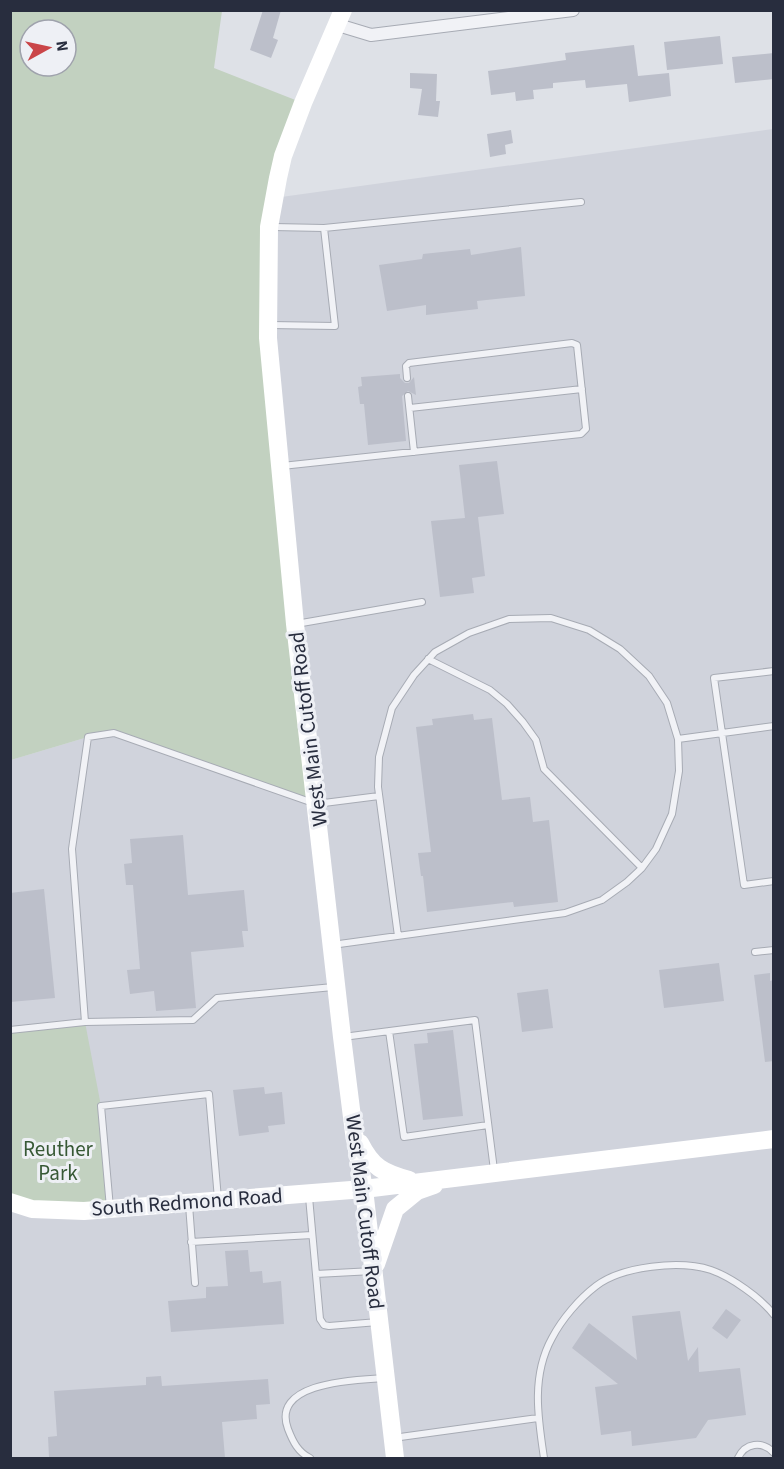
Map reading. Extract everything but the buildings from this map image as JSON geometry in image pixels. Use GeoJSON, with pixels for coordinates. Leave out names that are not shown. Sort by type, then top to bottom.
{"type":"FeatureCollection","features":[{"type":"Feature","properties":{"kind":"main road","name":"West Main Cutoff Road"},"geometry":{"type":"LineString","coordinates":[[340,18],[303,103],[284,156],[269,227],[268,325],[295,624],[342,1037],[354,1133],[364,1189],[395,1458]]}},
{"type":"Feature","properties":{"kind":"main road"},"geometry":{"type":"LineString","coordinates":[[354,1133],[367,1156],[378,1168],[392,1176],[417,1182]]}},
{"type":"Feature","properties":{"kind":"main road"},"geometry":{"type":"LineString","coordinates":[[374,1271],[395,1209],[417,1191],[453,1179],[774,1139]]}},
{"type":"Feature","properties":{"kind":"main road","name":"South Redmond Road"},"geometry":{"type":"LineString","coordinates":[[10,1202],[32,1209],[84,1211],[364,1189],[453,1179]]}},
{"type":"Feature","properties":{"kind":"street"},"geometry":{"type":"LineString","coordinates":[[340,18],[371,34],[573,10]]}},
{"type":"Feature","properties":{"kind":"lane"},"geometry":{"type":"LineString","coordinates":[[269,227],[324,228],[581,202]]}},
{"type":"Feature","properties":{"kind":"lane"},"geometry":{"type":"LineString","coordinates":[[268,325],[335,326],[324,228]]}},
{"type":"Feature","properties":{"kind":"lane"},"geometry":{"type":"LineString","coordinates":[[280,467],[581,434],[586,429],[577,345],[572,343],[409,363],[406,366],[407,378]]}},
{"type":"Feature","properties":{"kind":"lane"},"geometry":{"type":"LineString","coordinates":[[410,408],[582,389]]}},
{"type":"Feature","properties":{"kind":"lane"},"geometry":{"type":"LineString","coordinates":[[408,396],[414,452]]}},
{"type":"Feature","properties":{"kind":"lane"},"geometry":{"type":"LineString","coordinates":[[295,624],[422,602]]}},
{"type":"Feature","properties":{"kind":"lane"},"geometry":{"type":"LineString","coordinates":[[333,945],[565,913],[602,900],[642,868],[656,849],[672,814],[679,771],[678,740],[667,703],[649,676],[620,649],[589,630],[551,618],[509,619],[469,633],[435,652],[414,675],[392,708],[380,757],[380,796],[398,936]]}},
{"type":"Feature","properties":{"kind":"lane"},"geometry":{"type":"LineString","coordinates":[[428,659],[490,690],[507,705],[536,740],[544,769],[642,868]]}},
{"type":"Feature","properties":{"kind":"lane"},"geometry":{"type":"LineString","coordinates":[[774,671],[714,678],[744,885],[774,881]]}},
{"type":"Feature","properties":{"kind":"lane"},"geometry":{"type":"LineString","coordinates":[[678,740],[774,726]]}},
{"type":"Feature","properties":{"kind":"lane"},"geometry":{"type":"LineString","coordinates":[[85,1022],[72,849],[88,737],[114,733],[316,804],[380,796]]}},
{"type":"Feature","properties":{"kind":"lane"},"geometry":{"type":"LineString","coordinates":[[755,952],[774,950]]}},
{"type":"Feature","properties":{"kind":"lane"},"geometry":{"type":"LineString","coordinates":[[10,1030],[85,1022],[193,1020],[217,998],[338,986]]}},
{"type":"Feature","properties":{"kind":"lane"},"geometry":{"type":"LineString","coordinates":[[342,1037],[475,1020],[494,1173]]}},
{"type":"Feature","properties":{"kind":"lane"},"geometry":{"type":"LineString","coordinates":[[389,1031],[404,1137],[488,1125]]}},
{"type":"Feature","properties":{"kind":"lane"},"geometry":{"type":"LineString","coordinates":[[111,1209],[100,1106],[209,1094],[218,1200]]}},
{"type":"Feature","properties":{"kind":"lane"},"geometry":{"type":"LineString","coordinates":[[309,1193],[320,1318],[324,1325],[330,1326],[379,1322]]}},
{"type":"Feature","properties":{"kind":"lane"},"geometry":{"type":"LineString","coordinates":[[189,1202],[195,1283]]}},
{"type":"Feature","properties":{"kind":"lane"},"geometry":{"type":"LineString","coordinates":[[191,1242],[312,1235]]}},
{"type":"Feature","properties":{"kind":"lane"},"geometry":{"type":"LineString","coordinates":[[544,1458],[538,1418],[538,1374],[551,1338],[571,1310],[598,1285],[637,1268],[676,1265],[711,1270],[741,1286],[774,1315]]}},
{"type":"Feature","properties":{"kind":"lane"},"geometry":{"type":"LineString","coordinates":[[316,1274],[374,1271]]}},
{"type":"Feature","properties":{"kind":"lane"},"geometry":{"type":"LineString","coordinates":[[310,1458],[294,1444],[286,1425],[286,1413],[291,1403],[301,1394],[326,1384],[386,1378]]}},
{"type":"Feature","properties":{"kind":"lane"},"geometry":{"type":"LineString","coordinates":[[393,1438],[538,1418]]}},
{"type":"Feature","properties":{"kind":"lane"},"geometry":{"type":"LineString","coordinates":[[738,1458],[747,1447],[755,1444],[762,1445],[774,1453]]}},
{"type":"Feature","properties":{"kind":"shaded area"},"geometry":{"type":"Polygon","coordinates":[[[773,129],[773,1458],[11,1458],[11,760],[88,737],[268,338],[274,198],[773,129]]]}},
{"type":"Feature","properties":{"kind":"green space"},"geometry":{"type":"Polygon","coordinates":[[[11,11],[222,11],[214,68],[303,103],[268,262],[316,804],[114,733],[88,737],[11,760],[11,11]]]}},
{"type":"Feature","properties":{"kind":"green space","name":"Reuther Park"},"geometry":{"type":"Polygon","coordinates":[[[85,1022],[101,1106],[111,1209],[11,1202],[11,1030],[85,1022]]]}}]}
